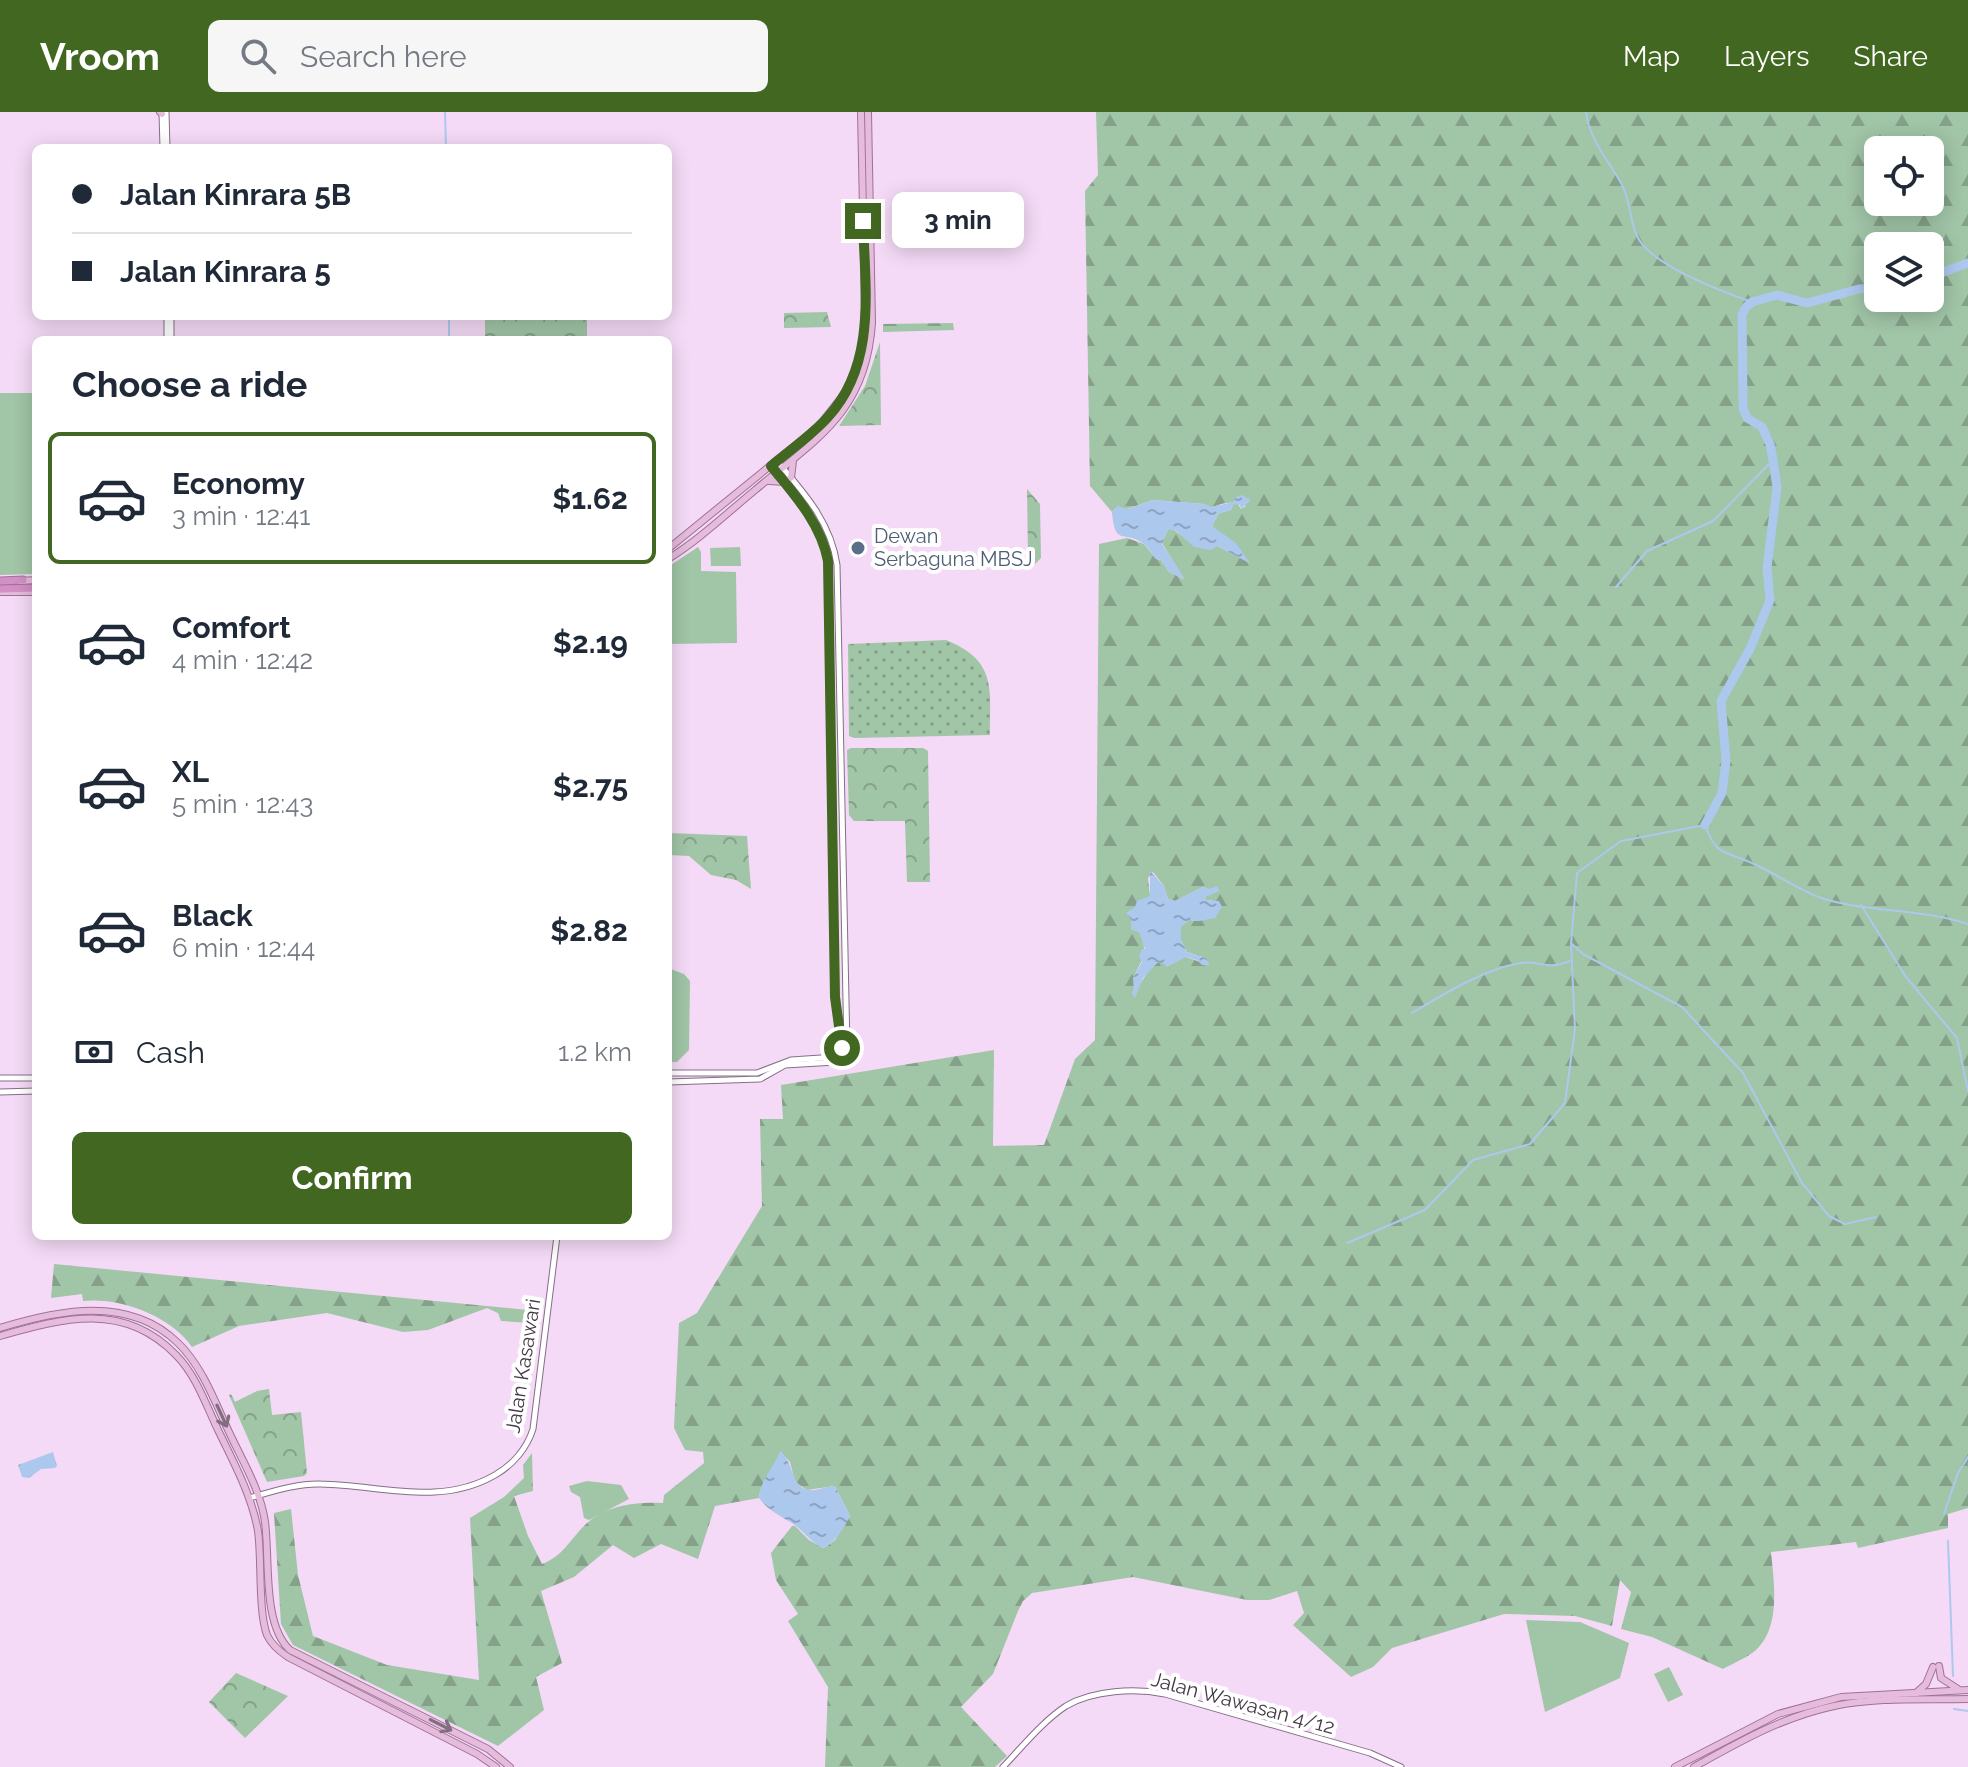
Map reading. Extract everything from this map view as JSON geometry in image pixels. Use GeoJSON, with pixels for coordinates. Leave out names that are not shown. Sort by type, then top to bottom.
{"type":"FeatureCollection","features":[{"type":"Feature","properties":{"kind":"highway"},"geometry":{"type":"LineString","coordinates":[[0,582],[23,580]]}},
{"type":"Feature","properties":{"kind":"highway"},"geometry":{"type":"LineString","coordinates":[[0,591],[32,590]]}},
{"type":"Feature","properties":{"kind":"main road"},"geometry":{"type":"LineString","coordinates":[[672,546],[777,466],[837,405],[856,373],[862,355],[865,309],[861,112]]}},
{"type":"Feature","properties":{"kind":"main road"},"geometry":{"type":"LineString","coordinates":[[672,556],[764,482],[777,466],[795,458],[827,431],[859,384],[871,346],[868,112]]}},
{"type":"Feature","properties":{"kind":"main road"},"geometry":{"type":"LineString","coordinates":[[764,482],[787,480],[795,458]]}},
{"type":"Feature","properties":{"kind":"main road"},"geometry":{"type":"LineString","coordinates":[[23,580],[32,580]]}},
{"type":"Feature","properties":{"kind":"main road"},"geometry":{"type":"LineString","coordinates":[[0,1328],[50,1314],[101,1310],[141,1319],[180,1344],[205,1382],[258,1496],[265,1519],[273,1624],[282,1642],[290,1650],[488,1749],[510,1767]]}},
{"type":"Feature","properties":{"kind":"main road"},"geometry":{"type":"LineString","coordinates":[[0,1336],[42,1323],[101,1317],[139,1328],[178,1356],[197,1386],[232,1457],[248,1498],[257,1529],[265,1625],[273,1644],[288,1657],[477,1754],[496,1767]]}},
{"type":"Feature","properties":{"kind":"main road"},"geometry":{"type":"LineString","coordinates":[[1916,1693],[1926,1684],[1936,1667],[1941,1678],[1964,1690]]}},
{"type":"Feature","properties":{"kind":"main road"},"geometry":{"type":"LineString","coordinates":[[1675,1767],[1778,1714],[1852,1695],[1964,1690]]}},
{"type":"Feature","properties":{"kind":"main road"},"geometry":{"type":"LineString","coordinates":[[1694,1767],[1748,1736],[1830,1707],[1862,1702],[1968,1699]]}},
{"type":"Feature","properties":{"kind":"street"},"geometry":{"type":"LineString","coordinates":[[164,113],[165,144]]}},
{"type":"Feature","properties":{"kind":"street"},"geometry":{"type":"LineString","coordinates":[[672,1073],[766,1071],[783,1061],[836,1057],[844,1040],[835,997],[830,573],[821,536],[777,466]]}},
{"type":"Feature","properties":{"kind":"street"},"geometry":{"type":"LineString","coordinates":[[672,1082],[760,1079],[785,1065],[836,1062],[845,1055],[838,570],[833,545],[819,511],[787,480]]}},
{"type":"Feature","properties":{"kind":"street"},"geometry":{"type":"LineString","coordinates":[[0,1078],[32,1078]]}},
{"type":"Feature","properties":{"kind":"street"},"geometry":{"type":"LineString","coordinates":[[0,1092],[32,1091]]}},
{"type":"Feature","properties":{"kind":"street","name":"Jalan Kasawari"},"geometry":{"type":"LineString","coordinates":[[248,1498],[321,1484],[418,1493],[448,1492],[483,1482],[508,1466],[529,1443],[533,1429],[557,1240]]}},
{"type":"Feature","properties":{"kind":"street","name":"Jalan Wawasan 4/12"},"geometry":{"type":"LineString","coordinates":[[1003,1767],[1067,1706],[1095,1696],[1144,1691],[1165,1694],[1370,1753],[1401,1767]]}},
{"type":"Feature","properties":{"kind":"green space"},"geometry":{"type":"Polygon","coordinates":[[[1096,112],[1968,112],[1968,1508],[1948,1514],[1948,1528],[1858,1548],[1856,1542],[1771,1552],[1774,1604],[1769,1629],[1756,1650],[1723,1669],[1652,1637],[1621,1629],[1631,1592],[1620,1580],[1612,1626],[1575,1616],[1504,1614],[1392,1648],[1373,1667],[1351,1677],[1293,1625],[1304,1613],[1297,1591],[1269,1600],[1247,1600],[1133,1577],[1032,1593],[1018,1611],[993,1674],[961,1707],[1007,1756],[995,1767],[825,1767],[828,1687],[788,1621],[798,1614],[776,1580],[771,1553],[792,1526],[823,1548],[835,1540],[850,1516],[835,1486],[807,1490],[795,1482],[790,1462],[781,1452],[759,1498],[715,1506],[698,1559],[661,1544],[634,1558],[613,1545],[574,1577],[541,1591],[562,1663],[536,1677],[544,1710],[498,1746],[293,1645],[281,1624],[274,1513],[291,1509],[298,1575],[313,1636],[387,1665],[479,1680],[470,1518],[504,1497],[524,1478],[523,1465],[532,1453],[533,1491],[514,1496],[542,1564],[561,1552],[584,1526],[601,1513],[631,1504],[663,1503],[664,1495],[704,1463],[703,1452],[685,1450],[674,1428],[679,1323],[697,1313],[762,1206],[760,1119],[783,1119],[781,1085],[994,1050],[993,1146],[1044,1145],[1075,1059],[1095,1040],[1099,544],[1127,538],[1144,544],[1169,572],[1184,579],[1162,543],[1168,530],[1217,546],[1248,562],[1212,526],[1219,513],[1231,510],[1233,504],[1238,504],[1241,509],[1246,506],[1236,503],[1228,503],[1211,508],[1204,504],[1153,500],[1127,509],[1117,507],[1112,512],[1090,486],[1085,191],[1098,175],[1096,112]],[[1153,872],[1148,878],[1150,896],[1138,906],[1131,924],[1131,929],[1139,932],[1144,950],[1134,980],[1137,989],[1157,963],[1186,957],[1209,965],[1206,958],[1187,952],[1181,940],[1181,926],[1189,920],[1199,921],[1212,900],[1205,897],[1209,889],[1203,887],[1175,901],[1168,899],[1164,886],[1153,872]]]}},
{"type":"Feature","properties":{"kind":"green space"},"geometry":{"type":"Polygon","coordinates":[[[827,312],[831,327],[784,328],[784,313],[827,312]]]}},
{"type":"Feature","properties":{"kind":"green space"},"geometry":{"type":"Polygon","coordinates":[[[485,320],[587,320],[587,336],[485,336],[485,320]]]}},
{"type":"Feature","properties":{"kind":"green space"},"geometry":{"type":"Polygon","coordinates":[[[953,323],[954,330],[883,332],[883,324],[953,323]]]}},
{"type":"Feature","properties":{"kind":"green space"},"geometry":{"type":"Polygon","coordinates":[[[880,342],[881,425],[839,426],[865,386],[880,342]]]}},
{"type":"Feature","properties":{"kind":"green space"},"geometry":{"type":"Polygon","coordinates":[[[0,393],[32,393],[32,574],[0,575],[0,393]]]}},
{"type":"Feature","properties":{"kind":"green space"},"geometry":{"type":"Polygon","coordinates":[[[1027,489],[1040,504],[1041,558],[1035,564],[1028,557],[1027,489]]]}},
{"type":"Feature","properties":{"kind":"green space"},"geometry":{"type":"Polygon","coordinates":[[[698,547],[701,571],[736,572],[737,643],[672,644],[672,564],[698,547]]]}},
{"type":"Feature","properties":{"kind":"green space"},"geometry":{"type":"Polygon","coordinates":[[[740,547],[741,566],[711,566],[710,548],[740,547]]]}},
{"type":"Feature","properties":{"kind":"green space"},"geometry":{"type":"Polygon","coordinates":[[[946,640],[963,648],[982,667],[990,690],[990,735],[849,736],[848,644],[946,640]]]}},
{"type":"Feature","properties":{"kind":"green space"},"geometry":{"type":"Polygon","coordinates":[[[923,748],[928,751],[930,882],[907,882],[905,821],[854,821],[849,815],[847,750],[923,748]]]}},
{"type":"Feature","properties":{"kind":"green space"},"geometry":{"type":"Polygon","coordinates":[[[672,833],[747,836],[751,889],[736,880],[711,875],[689,856],[672,855],[672,833]]]}},
{"type":"Feature","properties":{"kind":"green space"},"geometry":{"type":"Polygon","coordinates":[[[672,970],[684,974],[690,981],[689,1050],[677,1062],[672,1062],[672,970]]]}},
{"type":"Feature","properties":{"kind":"green space"},"geometry":{"type":"Polygon","coordinates":[[[54,1264],[538,1311],[537,1328],[530,1327],[530,1323],[501,1321],[498,1313],[487,1308],[428,1330],[403,1332],[327,1313],[239,1326],[192,1347],[171,1326],[144,1311],[113,1302],[83,1301],[82,1294],[51,1298],[54,1264]]]}},
{"type":"Feature","properties":{"kind":"green space"},"geometry":{"type":"Polygon","coordinates":[[[269,1389],[272,1415],[301,1412],[307,1473],[304,1476],[267,1482],[229,1395],[235,1402],[257,1391],[269,1389]]]}},
{"type":"Feature","properties":{"kind":"green space"},"geometry":{"type":"Polygon","coordinates":[[[587,1481],[621,1485],[629,1499],[589,1520],[584,1518],[580,1497],[571,1492],[569,1486],[587,1481]]]}},
{"type":"Feature","properties":{"kind":"green space"},"geometry":{"type":"Polygon","coordinates":[[[1526,1620],[1580,1622],[1629,1643],[1620,1678],[1545,1712],[1526,1620]]]}},
{"type":"Feature","properties":{"kind":"green space"},"geometry":{"type":"Polygon","coordinates":[[[1669,1667],[1683,1695],[1668,1702],[1654,1674],[1669,1667]]]}},
{"type":"Feature","properties":{"kind":"green space"},"geometry":{"type":"Polygon","coordinates":[[[236,1673],[288,1696],[245,1738],[209,1702],[236,1673]]]}},
{"type":"Feature","properties":{"kind":"water"},"geometry":{"type":"Polygon","coordinates":[[[1241,495],[1251,500],[1241,509],[1240,505],[1234,504],[1231,510],[1219,513],[1212,526],[1236,543],[1250,563],[1217,546],[1211,550],[1194,547],[1175,530],[1168,530],[1162,544],[1185,579],[1169,572],[1144,544],[1118,534],[1113,523],[1112,512],[1117,506],[1128,509],[1153,500],[1211,507],[1233,502],[1241,495]]]}},
{"type":"Feature","properties":{"kind":"water"},"geometry":{"type":"Polygon","coordinates":[[[1150,871],[1164,886],[1168,899],[1175,901],[1203,887],[1209,889],[1217,886],[1220,891],[1205,897],[1206,900],[1219,901],[1222,907],[1215,918],[1189,920],[1181,927],[1181,940],[1187,952],[1206,958],[1210,965],[1202,965],[1186,957],[1167,967],[1157,963],[1143,978],[1135,998],[1132,994],[1133,978],[1142,962],[1139,957],[1142,949],[1145,949],[1139,932],[1131,929],[1131,919],[1126,913],[1135,907],[1137,901],[1150,896],[1150,871]]]}},
{"type":"Feature","properties":{"kind":"water"},"geometry":{"type":"Polygon","coordinates":[[[780,1451],[795,1480],[803,1488],[816,1490],[835,1486],[850,1516],[839,1535],[823,1548],[759,1498],[762,1485],[780,1451]]]}},
{"type":"Feature","properties":{"kind":"water"},"geometry":{"type":"Polygon","coordinates":[[[53,1452],[55,1468],[41,1469],[29,1478],[22,1477],[18,1465],[53,1452]]]}},
{"type":"Feature","properties":{"kind":"waterway"},"geometry":{"type":"LineString","coordinates":[[445,112],[446,144]]}},
{"type":"Feature","properties":{"kind":"waterway"},"geometry":{"type":"LineString","coordinates":[[1586,112],[1595,140],[1624,189],[1634,230],[1644,247],[1688,276],[1752,302]]}},
{"type":"Feature","properties":{"kind":"waterway"},"geometry":{"type":"LineString","coordinates":[[1944,272],[1968,263]]}},
{"type":"Feature","properties":{"kind":"waterway"},"geometry":{"type":"LineString","coordinates":[[1705,825],[1722,793],[1726,761],[1721,701],[1750,649],[1770,600],[1767,568],[1777,487],[1770,444],[1762,427],[1747,418],[1743,408],[1742,315],[1752,302],[1777,295],[1807,303],[1864,289]]}},
{"type":"Feature","properties":{"kind":"waterway"},"geometry":{"type":"LineString","coordinates":[[449,320],[449,336]]}},
{"type":"Feature","properties":{"kind":"waterway"},"geometry":{"type":"LineString","coordinates":[[1616,587],[1647,551],[1713,521],[1773,460]]}},
{"type":"Feature","properties":{"kind":"waterway"},"geometry":{"type":"LineString","coordinates":[[1347,1243],[1425,1210],[1473,1160],[1530,1144],[1565,1103],[1575,1029],[1571,944],[1577,873],[1621,841],[1705,825],[1709,836],[1723,852],[1763,868],[1821,898],[1857,906],[1932,915],[1968,924]]}},
{"type":"Feature","properties":{"kind":"waterway"},"geometry":{"type":"LineString","coordinates":[[1861,905],[1906,977],[1957,1038],[1968,1091]]}},
{"type":"Feature","properties":{"kind":"waterway"},"geometry":{"type":"LineString","coordinates":[[1572,944],[1583,954],[1682,1007],[1743,1073],[1802,1183],[1829,1216],[1845,1224],[1876,1217]]}},
{"type":"Feature","properties":{"kind":"waterway"},"geometry":{"type":"LineString","coordinates":[[1412,1013],[1465,983],[1507,966],[1528,962],[1555,965],[1570,961]]}},
{"type":"Feature","properties":{"kind":"waterway"},"geometry":{"type":"LineString","coordinates":[[1944,1514],[1958,1473],[1968,1457]]}},
{"type":"Feature","properties":{"kind":"waterway"},"geometry":{"type":"LineString","coordinates":[[1948,1541],[1953,1676]]}},
{"type":"Feature","properties":{"kind":"waterway"},"geometry":{"type":"LineString","coordinates":[[1954,1709],[1968,1711]]}},
{"type":"Feature","properties":{"kind":"place","name":"Dewan Serbaguna MBSJ"},"geometry":{"type":"Point","coordinates":[858,548]}},
{"type":"Feature","properties":{"kind":"route"},"geometry":{"type":"LineString","coordinates":[[842,1048],[835,997],[828,561],[821,536],[809,514],[771,466],[828,417],[856,373],[864,333],[863,221]]}}]}
